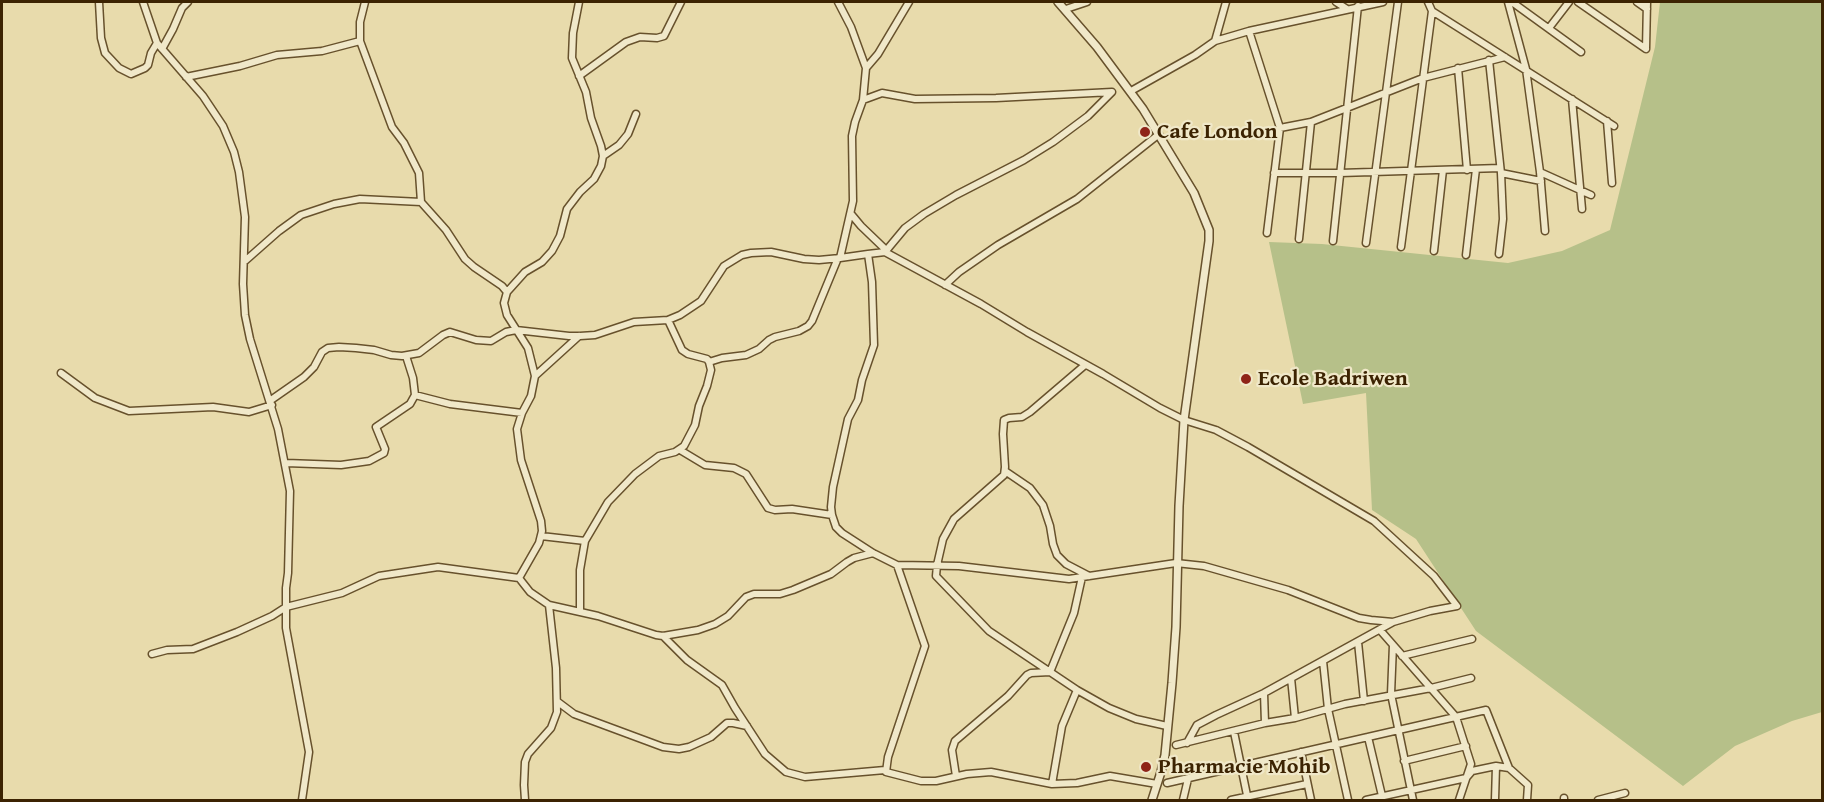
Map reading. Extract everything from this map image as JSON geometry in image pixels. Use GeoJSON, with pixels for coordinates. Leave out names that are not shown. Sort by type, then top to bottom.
{"type":"FeatureCollection","features":[{"type":"Feature","properties":{"kind":"street"},"geometry":{"type":"LineString","coordinates":[[99,2],[101,38],[105,53],[119,68],[131,74],[148,64],[151,53],[160,46],[182,8],[188,2]]}},
{"type":"Feature","properties":{"kind":"street"},"geometry":{"type":"LineString","coordinates":[[143,2],[160,46],[203,96],[223,126],[234,152],[245,217],[243,284],[245,315],[250,339],[271,403],[286,463],[290,491],[286,608],[289,647],[309,752],[302,801]]}},
{"type":"Feature","properties":{"kind":"street"},"geometry":{"type":"LineString","coordinates":[[365,2],[360,22],[360,41],[392,127],[404,143],[419,173],[421,202],[446,230],[465,259],[507,292]]}},
{"type":"Feature","properties":{"kind":"street"},"geometry":{"type":"LineString","coordinates":[[519,578],[542,536],[541,521],[525,477],[517,429],[531,396],[535,376],[528,348],[505,310],[504,303],[507,292],[525,272],[542,262],[552,251],[560,236],[567,209],[598,173],[601,166],[603,156],[601,146],[591,118],[586,92],[572,58],[579,2]]}},
{"type":"Feature","properties":{"kind":"street"},"geometry":{"type":"LineString","coordinates":[[579,76],[626,42],[640,37],[659,38],[665,35],[681,2]]}},
{"type":"Feature","properties":{"kind":"street"},"geometry":{"type":"LineString","coordinates":[[710,362],[746,355],[754,352],[769,340],[808,326],[839,258],[851,213],[854,185],[852,136],[863,100],[866,68],[851,27],[838,2]]}},
{"type":"Feature","properties":{"kind":"street"},"geometry":{"type":"LineString","coordinates":[[866,68],[878,54],[909,2]]}},
{"type":"Feature","properties":{"kind":"street"},"geometry":{"type":"LineString","coordinates":[[1058,2],[1131,91],[1194,193],[1209,230],[1184,420],[1176,563],[1176,627],[1165,754],[1152,801]]}},
{"type":"Feature","properties":{"kind":"street"},"geometry":{"type":"LineString","coordinates":[[1066,9],[1087,2]]}},
{"type":"Feature","properties":{"kind":"street"},"geometry":{"type":"LineString","coordinates":[[1215,41],[1226,2]]}},
{"type":"Feature","properties":{"kind":"street"},"geometry":{"type":"LineString","coordinates":[[1336,2],[1347,9]]}},
{"type":"Feature","properties":{"kind":"street"},"geometry":{"type":"LineString","coordinates":[[1131,91],[1195,55],[1215,41],[1249,30],[1383,2]]}},
{"type":"Feature","properties":{"kind":"street"},"geometry":{"type":"LineString","coordinates":[[1366,243],[1398,2]]}},
{"type":"Feature","properties":{"kind":"street"},"geometry":{"type":"LineString","coordinates":[[1401,247],[1432,11],[1428,2]]}},
{"type":"Feature","properties":{"kind":"street"},"geometry":{"type":"LineString","coordinates":[[1510,2],[1581,52]]}},
{"type":"Feature","properties":{"kind":"street"},"geometry":{"type":"LineString","coordinates":[[1510,2],[1526,69],[1540,172],[1545,231]]}},
{"type":"Feature","properties":{"kind":"street"},"geometry":{"type":"LineString","coordinates":[[1550,28],[1569,2]]}},
{"type":"Feature","properties":{"kind":"street"},"geometry":{"type":"LineString","coordinates":[[1578,2],[1647,49],[1647,5],[1637,2]]}},
{"type":"Feature","properties":{"kind":"street"},"geometry":{"type":"LineString","coordinates":[[1333,241],[1358,6]]}},
{"type":"Feature","properties":{"kind":"street"},"geometry":{"type":"LineString","coordinates":[[1432,11],[1614,126]]}},
{"type":"Feature","properties":{"kind":"street"},"geometry":{"type":"LineString","coordinates":[[1249,30],[1280,128],[1267,233]]}},
{"type":"Feature","properties":{"kind":"street"},"geometry":{"type":"LineString","coordinates":[[186,77],[240,66],[277,55],[322,51],[360,41]]}},
{"type":"Feature","properties":{"kind":"street"},"geometry":{"type":"LineString","coordinates":[[1280,128],[1311,122],[1423,78],[1505,57]]}},
{"type":"Feature","properties":{"kind":"street"},"geometry":{"type":"LineString","coordinates":[[1489,60],[1503,219],[1499,255]]}},
{"type":"Feature","properties":{"kind":"street"},"geometry":{"type":"LineString","coordinates":[[1458,68],[1467,170]]}},
{"type":"Feature","properties":{"kind":"street"},"geometry":{"type":"LineString","coordinates":[[61,373],[95,398],[129,411],[213,407],[249,412],[271,403],[304,377],[314,367],[325,349],[356,348],[406,356],[419,352],[447,333],[453,332],[476,340],[491,341],[506,332],[516,330],[580,336],[595,335],[634,322],[668,320],[680,315],[701,300],[724,266],[742,255],[771,252],[804,259],[839,258],[886,251],[905,228],[924,214],[1053,142],[1088,116],[1124,82]]}},
{"type":"Feature","properties":{"kind":"street"},"geometry":{"type":"LineString","coordinates":[[863,100],[882,93],[915,99],[996,98],[1112,92]]}},
{"type":"Feature","properties":{"kind":"street"},"geometry":{"type":"LineString","coordinates":[[1572,99],[1582,209]]}},
{"type":"Feature","properties":{"kind":"street"},"geometry":{"type":"LineString","coordinates":[[603,156],[619,145],[628,134],[636,114]]}},
{"type":"Feature","properties":{"kind":"street"},"geometry":{"type":"LineString","coordinates":[[1607,121],[1612,183]]}},
{"type":"Feature","properties":{"kind":"street"},"geometry":{"type":"LineString","coordinates":[[1299,239],[1311,122]]}},
{"type":"Feature","properties":{"kind":"street"},"geometry":{"type":"LineString","coordinates":[[945,285],[959,272],[998,245],[1077,199],[1158,135]]}},
{"type":"Feature","properties":{"kind":"street"},"geometry":{"type":"LineString","coordinates":[[1275,173],[1476,169],[1500,170],[1541,181]]}},
{"type":"Feature","properties":{"kind":"street"},"geometry":{"type":"LineString","coordinates":[[1466,255],[1476,169]]}},
{"type":"Feature","properties":{"kind":"street"},"geometry":{"type":"LineString","coordinates":[[1434,251],[1443,170]]}},
{"type":"Feature","properties":{"kind":"street"},"geometry":{"type":"LineString","coordinates":[[1540,172],[1591,195]]}},
{"type":"Feature","properties":{"kind":"street"},"geometry":{"type":"LineString","coordinates":[[245,261],[301,215],[334,204],[360,199],[421,202]]}},
{"type":"Feature","properties":{"kind":"street"},"geometry":{"type":"LineString","coordinates":[[851,213],[886,251],[1160,408],[1184,420],[1216,430],[1374,521],[1434,576],[1457,606],[1393,622],[1264,693],[1197,725],[1187,742]]}},
{"type":"Feature","properties":{"kind":"street"},"geometry":{"type":"LineString","coordinates":[[868,254],[872,291],[873,352],[862,380],[858,400],[848,419],[833,487],[832,515],[836,527],[842,533],[897,565],[937,565],[1069,579],[1176,563],[1204,566],[1288,590],[1359,618],[1393,622]]}},
{"type":"Feature","properties":{"kind":"street"},"geometry":{"type":"LineString","coordinates":[[580,611],[580,570],[585,541],[608,502],[635,474],[659,456],[680,450],[695,425],[711,370],[710,362],[682,350],[668,320]]}},
{"type":"Feature","properties":{"kind":"street"},"geometry":{"type":"LineString","coordinates":[[535,376],[580,336]]}},
{"type":"Feature","properties":{"kind":"street"},"geometry":{"type":"LineString","coordinates":[[286,463],[341,465],[369,461],[384,453],[385,449],[376,427],[410,404],[415,395],[413,378],[406,356]]}},
{"type":"Feature","properties":{"kind":"street"},"geometry":{"type":"LineString","coordinates":[[1085,364],[1030,412],[1022,417],[1004,420],[1005,471],[1001,478],[954,519],[943,539],[936,572],[939,579],[989,631],[1050,672],[1109,708],[1167,726]]}},
{"type":"Feature","properties":{"kind":"street"},"geometry":{"type":"LineString","coordinates":[[415,395],[450,404],[522,413]]}},
{"type":"Feature","properties":{"kind":"street"},"geometry":{"type":"LineString","coordinates":[[680,450],[705,465],[734,468],[746,474],[768,508],[832,515]]}},
{"type":"Feature","properties":{"kind":"street"},"geometry":{"type":"LineString","coordinates":[[1005,471],[1030,488],[1043,505],[1057,555],[1085,577]]}},
{"type":"Feature","properties":{"kind":"street"},"geometry":{"type":"LineString","coordinates":[[542,536],[585,541]]}},
{"type":"Feature","properties":{"kind":"street"},"geometry":{"type":"LineString","coordinates":[[152,654],[167,650],[193,649],[237,632],[286,608],[342,593],[379,576],[438,567],[519,578],[531,592],[549,605],[580,611],[656,636],[663,636],[698,630],[715,624],[728,616],[746,597],[754,594],[780,594],[793,590],[831,574],[854,558],[873,553]]}},
{"type":"Feature","properties":{"kind":"street"},"geometry":{"type":"LineString","coordinates":[[885,770],[925,646],[897,565]]}},
{"type":"Feature","properties":{"kind":"street"},"geometry":{"type":"LineString","coordinates":[[1050,672],[1074,613],[1085,577]]}},
{"type":"Feature","properties":{"kind":"street"},"geometry":{"type":"LineString","coordinates":[[525,801],[525,762],[528,754],[555,721],[558,702],[549,605]]}},
{"type":"Feature","properties":{"kind":"street"},"geometry":{"type":"LineString","coordinates":[[1380,630],[1456,717],[1471,764],[1459,801]]}},
{"type":"Feature","properties":{"kind":"street"},"geometry":{"type":"LineString","coordinates":[[663,636],[687,660],[722,684],[765,754],[778,766],[795,775],[814,777],[885,770]]}},
{"type":"Feature","properties":{"kind":"street"},"geometry":{"type":"LineString","coordinates":[[1402,656],[1472,639]]}},
{"type":"Feature","properties":{"kind":"street"},"geometry":{"type":"LineString","coordinates":[[1358,642],[1364,701]]}},
{"type":"Feature","properties":{"kind":"street"},"geometry":{"type":"LineString","coordinates":[[1393,645],[1391,694],[1413,801]]}},
{"type":"Feature","properties":{"kind":"street"},"geometry":{"type":"LineString","coordinates":[[1323,661],[1328,709],[1348,801]]}},
{"type":"Feature","properties":{"kind":"street"},"geometry":{"type":"LineString","coordinates":[[956,776],[952,750],[955,741],[1008,696],[1027,675],[1050,672]]}},
{"type":"Feature","properties":{"kind":"street"},"geometry":{"type":"LineString","coordinates":[[1292,678],[1295,718]]}},
{"type":"Feature","properties":{"kind":"street"},"geometry":{"type":"LineString","coordinates":[[1176,745],[1391,694],[1431,688],[1471,678]]}},
{"type":"Feature","properties":{"kind":"street"},"geometry":{"type":"LineString","coordinates":[[1052,784],[1065,717],[1077,690]]}},
{"type":"Feature","properties":{"kind":"street"},"geometry":{"type":"LineString","coordinates":[[1264,693],[1265,723]]}},
{"type":"Feature","properties":{"kind":"street"},"geometry":{"type":"LineString","coordinates":[[558,702],[574,714],[663,747],[679,749],[689,747],[711,737],[727,723],[747,726]]}},
{"type":"Feature","properties":{"kind":"street"},"geometry":{"type":"LineString","coordinates":[[1167,783],[1486,710],[1509,768],[1528,785],[1527,801]]}},
{"type":"Feature","properties":{"kind":"street"},"geometry":{"type":"LineString","coordinates":[[1233,732],[1248,799]]}},
{"type":"Feature","properties":{"kind":"street"},"geometry":{"type":"LineString","coordinates":[[1368,737],[1383,799]]}},
{"type":"Feature","properties":{"kind":"street"},"geometry":{"type":"LineString","coordinates":[[1404,761],[1466,746]]}},
{"type":"Feature","properties":{"kind":"street"},"geometry":{"type":"LineString","coordinates":[[1301,752],[1311,801]]}},
{"type":"Feature","properties":{"kind":"street"},"geometry":{"type":"LineString","coordinates":[[1366,801],[1383,799],[1466,778],[1472,771],[1496,766],[1509,768]]}},
{"type":"Feature","properties":{"kind":"street"},"geometry":{"type":"LineString","coordinates":[[1495,801],[1496,766]]}},
{"type":"Feature","properties":{"kind":"street"},"geometry":{"type":"LineString","coordinates":[[885,770],[887,774],[921,781],[943,780],[956,776],[991,772],[1052,784],[1077,783],[1110,776],[1157,784]]}},
{"type":"Feature","properties":{"kind":"street"},"geometry":{"type":"LineString","coordinates":[[1183,801],[1188,779]]}},
{"type":"Feature","properties":{"kind":"street"},"geometry":{"type":"LineString","coordinates":[[1231,801],[1307,784]]}},
{"type":"Feature","properties":{"kind":"street"},"geometry":{"type":"LineString","coordinates":[[1598,801],[1625,794]]}},
{"type":"Feature","properties":{"kind":"green space"},"geometry":{"type":"Polygon","coordinates":[[[1660,2],[1822,2],[1822,712],[1792,721],[1735,746],[1683,786],[1476,631],[1416,539],[1372,510],[1366,393],[1303,404],[1269,242],[1322,244],[1508,263],[1562,251],[1610,230],[1655,47],[1660,2]]]}},
{"type":"Feature","properties":{"kind":"place","name":"Cafe London"},"geometry":{"type":"Point","coordinates":[1145,132]}},
{"type":"Feature","properties":{"kind":"place","name":"Ecole Badriwen"},"geometry":{"type":"Point","coordinates":[1246,379]}},
{"type":"Feature","properties":{"kind":"place","name":"Pharmacie Mohib"},"geometry":{"type":"Point","coordinates":[1146,767]}}]}
